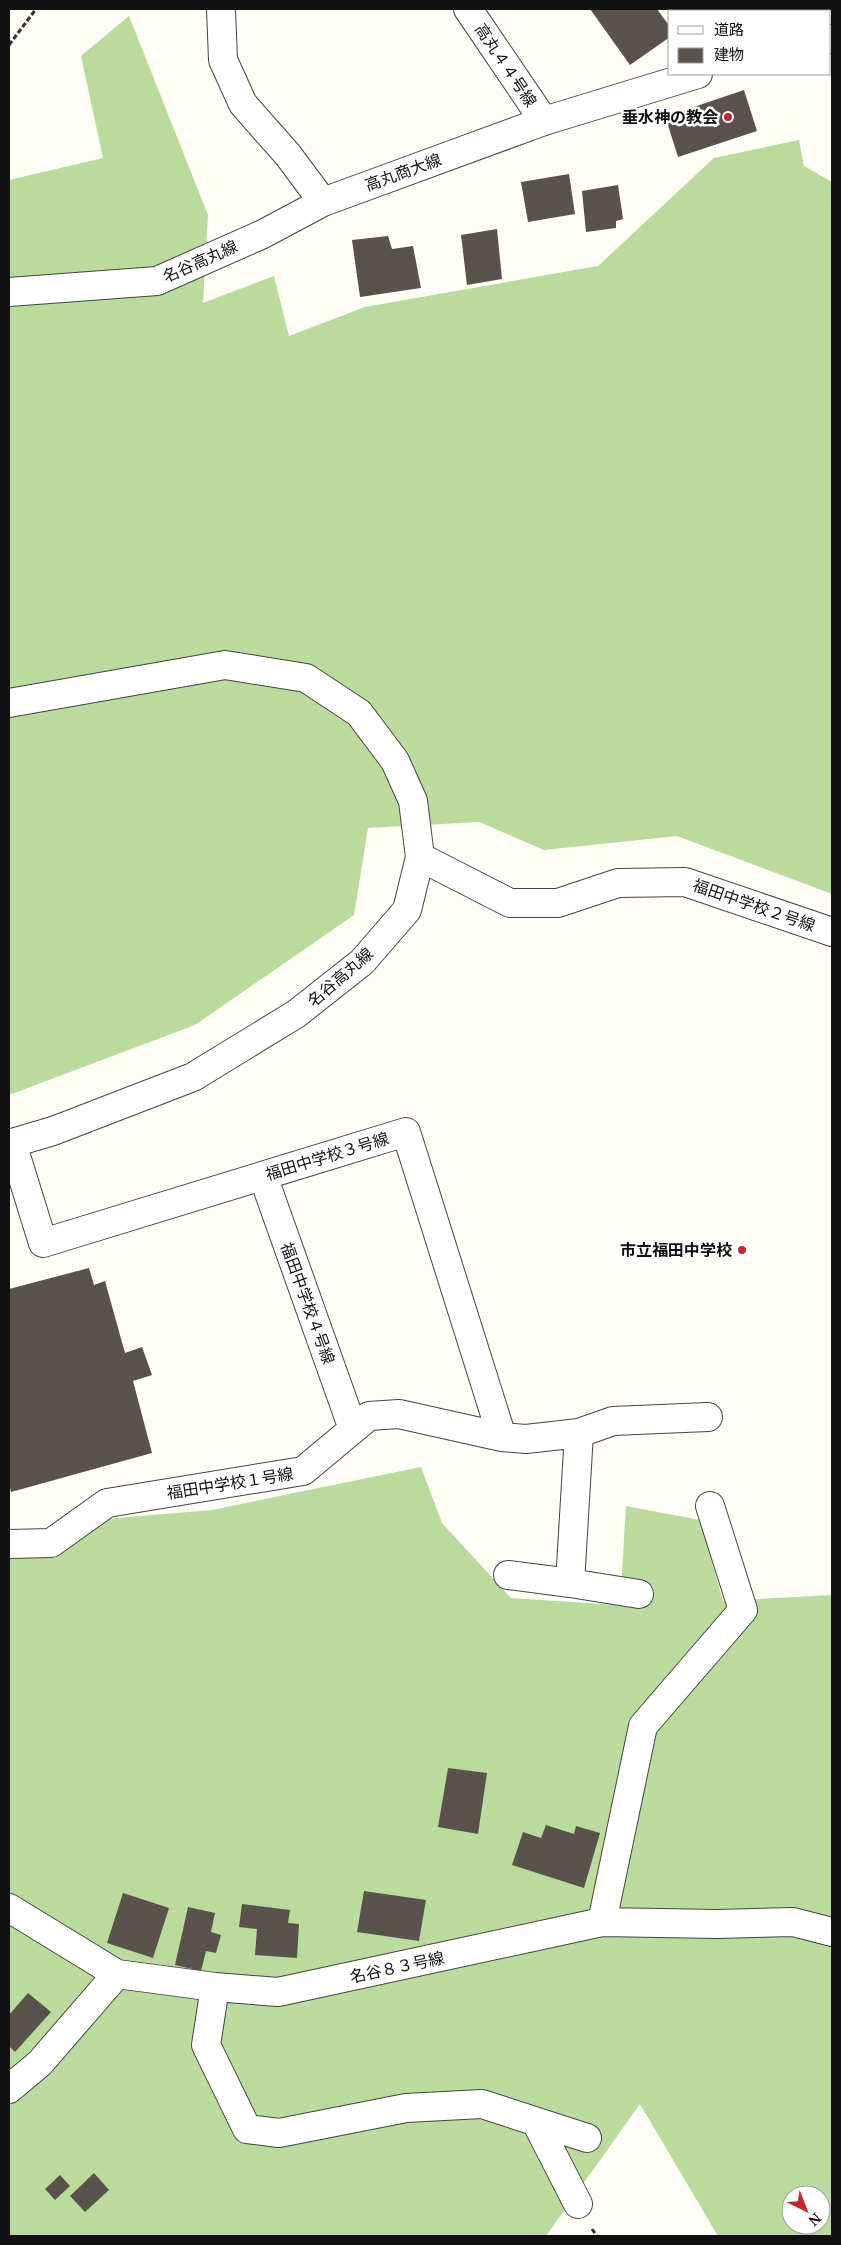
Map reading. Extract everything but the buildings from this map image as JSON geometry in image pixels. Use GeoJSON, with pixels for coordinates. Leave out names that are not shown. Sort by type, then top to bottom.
{"type":"FeatureCollection","features":[{"type":"Feature","properties":{"kind":"street"},"geometry":{"type":"LineString","coordinates":[[221,9],[223,60],[243,104],[288,155],[323,202]]}},
{"type":"Feature","properties":{"kind":"street","name":"高丸４４号線"},"geometry":{"type":"LineString","coordinates":[[468,9],[544,121]]}},
{"type":"Feature","properties":{"kind":"street","name":"高丸商大線"},"geometry":{"type":"LineString","coordinates":[[323,202],[544,121],[695,75]]}},
{"type":"Feature","properties":{"kind":"street","name":"名谷高丸線"},"geometry":{"type":"LineString","coordinates":[[9,292],[157,281],[263,234],[323,202]]}},
{"type":"Feature","properties":{"kind":"street","name":"名谷高丸線"},"geometry":{"type":"LineString","coordinates":[[9,703],[225,665],[306,678],[359,714],[395,761],[414,801],[420,857],[407,910],[362,962],[296,1014],[193,1077],[54,1131],[10,1143]]}},
{"type":"Feature","properties":{"kind":"street","name":"福田中学校２号線"},"geometry":{"type":"LineString","coordinates":[[420,857],[510,903],[558,903],[618,883],[685,882],[832,932]]}},
{"type":"Feature","properties":{"kind":"street","name":"福田中学校３号線"},"geometry":{"type":"LineString","coordinates":[[10,1143],[42,1243],[406,1132],[502,1437]]}},
{"type":"Feature","properties":{"kind":"street","name":"福田中学校４号線"},"geometry":{"type":"LineString","coordinates":[[262,1176],[353,1429]]}},
{"type":"Feature","properties":{"kind":"street","name":"福田中学校１号線"},"geometry":{"type":"LineString","coordinates":[[9,1544],[51,1543],[107,1503],[303,1471],[369,1416],[399,1414],[502,1437],[526,1439],[579,1433],[613,1421],[708,1417]]}},
{"type":"Feature","properties":{"kind":"street"},"geometry":{"type":"LineString","coordinates":[[570,1583],[579,1433]]}},
{"type":"Feature","properties":{"kind":"street"},"geometry":{"type":"LineString","coordinates":[[602,1922],[643,1726],[742,1610],[710,1506]]}},
{"type":"Feature","properties":{"kind":"street"},"geometry":{"type":"LineString","coordinates":[[508,1575],[639,1594]]}},
{"type":"Feature","properties":{"kind":"street"},"geometry":{"type":"LineString","coordinates":[[9,1908],[117,1974],[40,2063],[9,2089]]}},
{"type":"Feature","properties":{"kind":"street","name":"名谷８３号線"},"geometry":{"type":"LineString","coordinates":[[117,1974],[215,1987],[278,1992],[602,1922],[717,1924],[793,1922],[832,1932]]}},
{"type":"Feature","properties":{"kind":"street"},"geometry":{"type":"LineString","coordinates":[[215,1987],[206,2045],[248,2128],[279,2133],[406,2108],[482,2104],[587,2138]]}},
{"type":"Feature","properties":{"kind":"street"},"geometry":{"type":"LineString","coordinates":[[536,2122],[578,2204]]}},
{"type":"Feature","properties":{"kind":"path"},"geometry":{"type":"LineString","coordinates":[[9,45],[36,9]]}},
{"type":"Feature","properties":{"kind":"green space"},"geometry":{"type":"Polygon","coordinates":[[[129,16],[208,215],[203,303],[274,276],[289,336],[365,307],[598,266],[714,158],[799,140],[804,166],[832,182],[832,894],[677,836],[544,850],[479,822],[368,828],[354,915],[195,1025],[9,1095],[9,180],[103,158],[81,56],[129,16]]]}},
{"type":"Feature","properties":{"kind":"green space"},"geometry":{"type":"Polygon","coordinates":[[[421,1467],[442,1523],[511,1598],[620,1605],[626,1506],[700,1520],[723,1601],[832,1595],[832,2236],[718,2236],[640,2104],[546,2236],[9,2236],[9,1553],[104,1519],[212,1510],[421,1467]]]}},
{"type":"Feature","properties":{"kind":"place","name":"垂水神の教会"},"geometry":{"type":"Point","coordinates":[728,117]}},
{"type":"Feature","properties":{"kind":"place","name":"市立福田中学校"},"geometry":{"type":"Point","coordinates":[742,1250]}}]}
